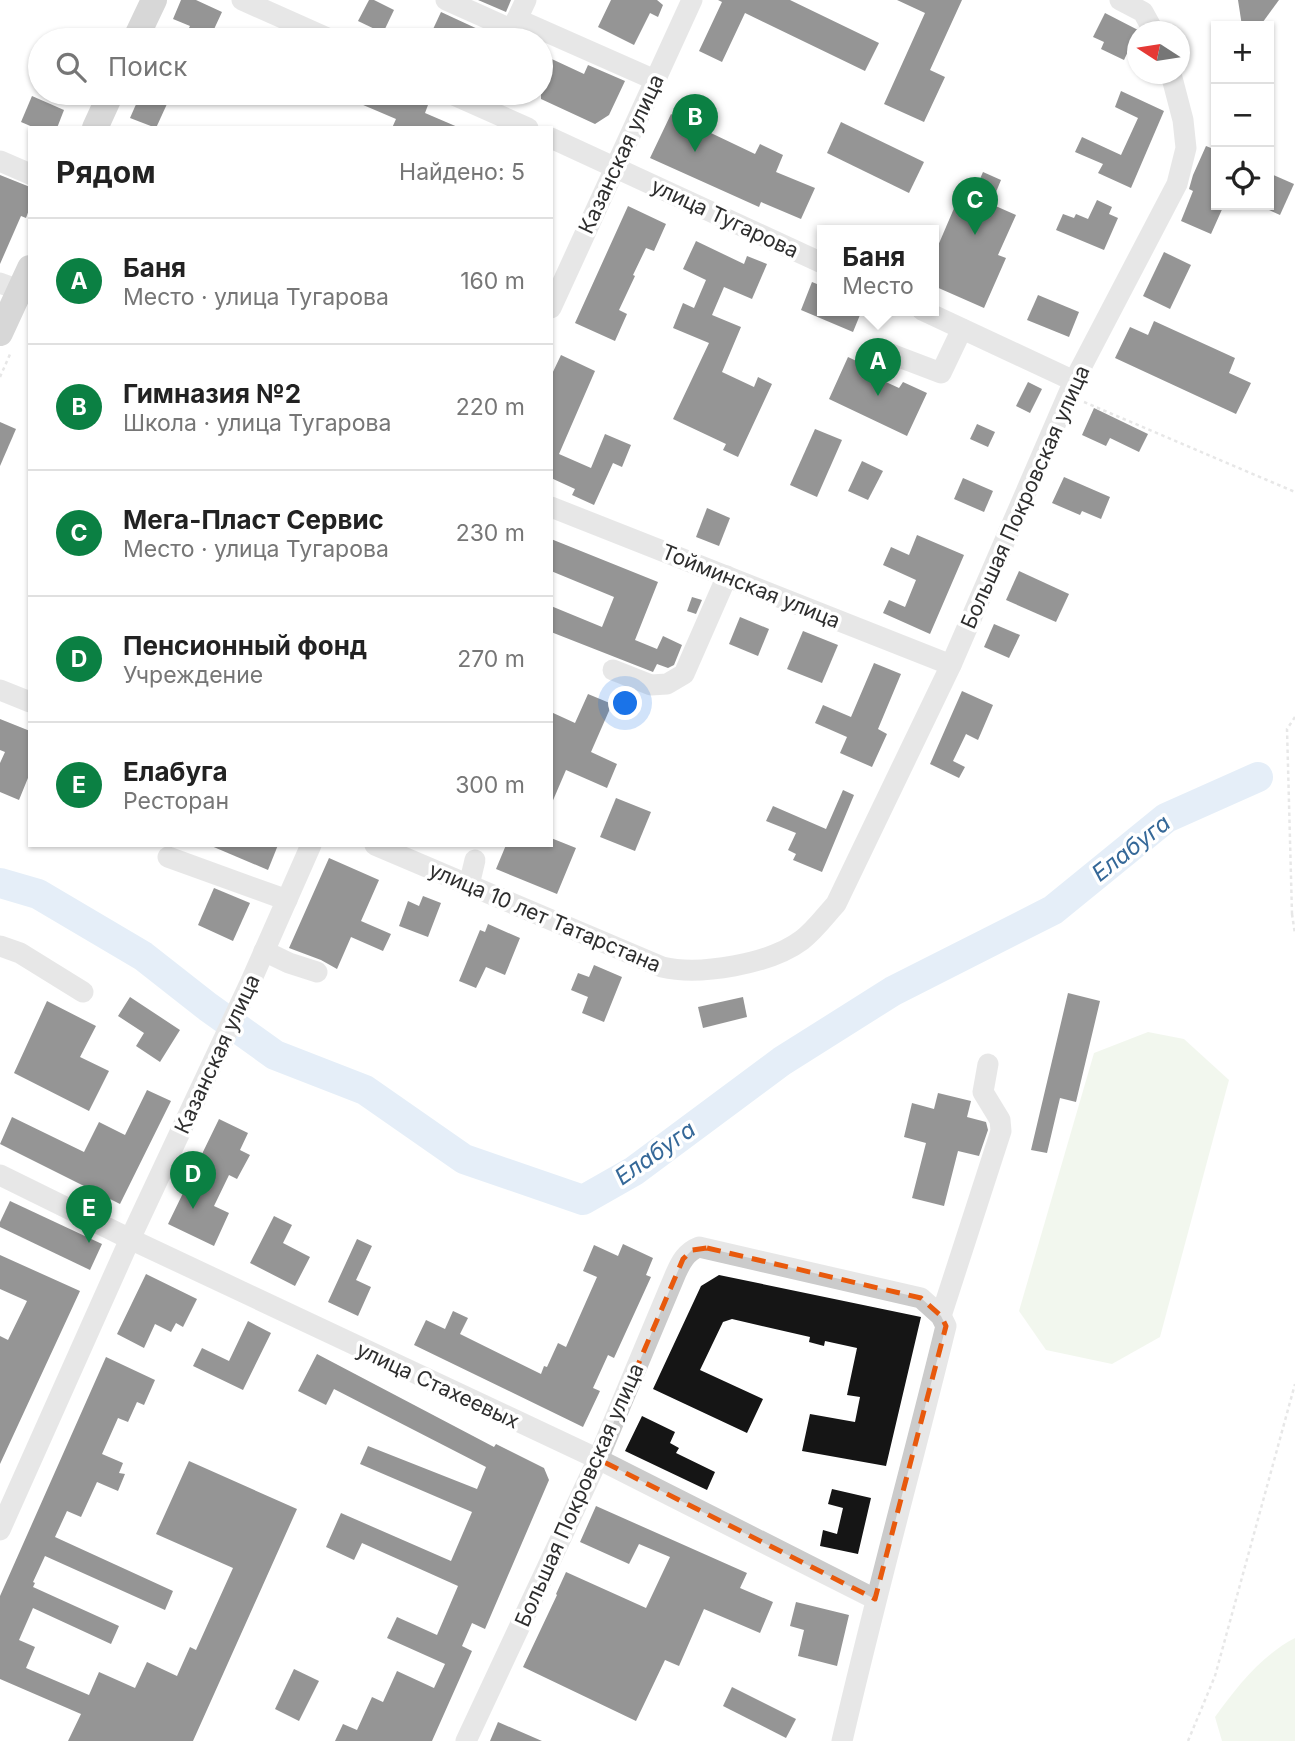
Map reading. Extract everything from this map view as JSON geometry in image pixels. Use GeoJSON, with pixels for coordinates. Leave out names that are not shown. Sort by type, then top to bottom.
{"type":"FeatureCollection","features":[{"type":"Feature","properties":{"kind":"main road"},"geometry":{"type":"LineString","coordinates":[[141,28],[154,0]]}},
{"type":"Feature","properties":{"kind":"main road"},"geometry":{"type":"LineString","coordinates":[[96,126],[106,105]]}},
{"type":"Feature","properties":{"kind":"main road"},"geometry":{"type":"LineString","coordinates":[[0,333],[20,284]]}},
{"type":"Feature","properties":{"kind":"street"},"geometry":{"type":"LineString","coordinates":[[242,0],[305,28]]}},
{"type":"Feature","properties":{"kind":"street"},"geometry":{"type":"LineString","coordinates":[[446,0],[509,28]]}},
{"type":"Feature","properties":{"kind":"street","name":"Казанская улица"},"geometry":{"type":"LineString","coordinates":[[554,294],[692,0]]}},
{"type":"Feature","properties":{"kind":"street"},"geometry":{"type":"LineString","coordinates":[[1120,0],[1143,12],[1148,21]]}},
{"type":"Feature","properties":{"kind":"street"},"geometry":{"type":"LineString","coordinates":[[514,28],[522,9],[655,80]]}},
{"type":"Feature","properties":{"kind":"street","name":"Большая Покровская улица"},"geometry":{"type":"LineString","coordinates":[[828,913],[836,904],[951,665],[1071,389],[1177,184],[1186,148],[1183,120],[1174,84]]}},
{"type":"Feature","properties":{"kind":"street"},"geometry":{"type":"LineString","coordinates":[[476,105],[523,126]]}},
{"type":"Feature","properties":{"kind":"street","name":"улица Тугарова"},"geometry":{"type":"LineString","coordinates":[[553,139],[817,261]]}},
{"type":"Feature","properties":{"kind":"street"},"geometry":{"type":"LineString","coordinates":[[0,161],[28,173]]}},
{"type":"Feature","properties":{"kind":"street"},"geometry":{"type":"LineString","coordinates":[[935,316],[1071,389]]}},
{"type":"Feature","properties":{"kind":"street"},"geometry":{"type":"LineString","coordinates":[[891,354],[941,373],[962,329]]}},
{"type":"Feature","properties":{"kind":"street","name":"Тойминская улица"},"geometry":{"type":"LineString","coordinates":[[553,508],[951,665]]}},
{"type":"Feature","properties":{"kind":"street"},"geometry":{"type":"LineString","coordinates":[[613,670],[651,685],[667,684],[684,674],[727,576]]}},
{"type":"Feature","properties":{"kind":"street"},"geometry":{"type":"LineString","coordinates":[[0,690],[28,702]]}},
{"type":"Feature","properties":{"kind":"street","name":"Казанская улица"},"geometry":{"type":"LineString","coordinates":[[0,1530],[310,847]]}},
{"type":"Feature","properties":{"kind":"street","name":"улица 10 лет Татарстана"},"geometry":{"type":"LineString","coordinates":[[381,847],[662,967],[680,971],[707,971],[741,964],[785,949],[801,941],[828,913]]}},
{"type":"Feature","properties":{"kind":"street"},"geometry":{"type":"LineString","coordinates":[[168,857],[287,900]]}},
{"type":"Feature","properties":{"kind":"street"},"geometry":{"type":"LineString","coordinates":[[469,885],[475,860]]}},
{"type":"Feature","properties":{"kind":"street"},"geometry":{"type":"LineString","coordinates":[[0,946],[19,953],[83,992]]}},
{"type":"Feature","properties":{"kind":"street"},"geometry":{"type":"LineString","coordinates":[[264,951],[317,972]]}},
{"type":"Feature","properties":{"kind":"street"},"geometry":{"type":"LineString","coordinates":[[842,1741],[875,1599],[946,1326],[940,1316],[1001,1131],[1000,1120],[983,1092],[988,1064]]}},
{"type":"Feature","properties":{"kind":"street","name":"улица Стахеевых"},"geometry":{"type":"LineString","coordinates":[[0,1175],[598,1459],[875,1599]]}},
{"type":"Feature","properties":{"kind":"street","name":"Большая Покровская улица"},"geometry":{"type":"LineString","coordinates":[[466,1741],[598,1459],[676,1273],[683,1259],[692,1250],[707,1248],[921,1298],[940,1316]]}},
{"type":"Feature","properties":{"kind":"path"},"geometry":{"type":"LineString","coordinates":[[1071,389],[1295,492]]}},
{"type":"Feature","properties":{"kind":"path"},"geometry":{"type":"LineString","coordinates":[[1295,717],[1287,729],[1295,934]]}},
{"type":"Feature","properties":{"kind":"path"},"geometry":{"type":"LineString","coordinates":[[1188,1741],[1215,1676],[1295,1384]]}},
{"type":"Feature","properties":{"kind":"highlighted area"},"geometry":{"type":"Polygon","coordinates":[[[707,1248],[921,1298],[941,1316],[946,1326],[875,1599],[598,1459],[683,1259],[692,1250],[707,1248]]]}},
{"type":"Feature","properties":{"kind":"green space"},"geometry":{"type":"Polygon","coordinates":[[[1148,1032],[1184,1039],[1229,1080],[1160,1337],[1112,1364],[1046,1350],[1019,1311],[1094,1053],[1148,1032]]]}},
{"type":"Feature","properties":{"kind":"green space"},"geometry":{"type":"Polygon","coordinates":[[[1295,1638],[1295,1741],[1222,1741],[1215,1717],[1251,1672],[1272,1653],[1295,1638]]]}},
{"type":"Feature","properties":{"kind":"building"},"geometry":{"type":"Polygon","coordinates":[[[181,0],[196,0],[222,12],[215,28],[189,28],[190,26],[173,19],[181,0]]]}},
{"type":"Feature","properties":{"kind":"building"},"geometry":{"type":"Polygon","coordinates":[[[369,0],[394,10],[385,28],[373,28],[358,21],[369,0]]]}},
{"type":"Feature","properties":{"kind":"building"},"geometry":{"type":"Polygon","coordinates":[[[478,0],[511,0],[506,12],[478,0]]]}},
{"type":"Feature","properties":{"kind":"building"},"geometry":{"type":"Polygon","coordinates":[[[611,0],[657,0],[663,5],[658,17],[650,13],[634,45],[598,27],[611,0]]]}},
{"type":"Feature","properties":{"kind":"building"},"geometry":{"type":"Polygon","coordinates":[[[718,0],[790,0],[879,43],[865,71],[745,13],[722,62],[699,51],[722,2],[718,0]]]}},
{"type":"Feature","properties":{"kind":"building"},"geometry":{"type":"Polygon","coordinates":[[[897,0],[962,0],[930,70],[945,77],[924,122],[884,104],[925,13],[897,0]]]}},
{"type":"Feature","properties":{"kind":"building"},"geometry":{"type":"Polygon","coordinates":[[[1238,0],[1279,0],[1264,21],[1241,21],[1238,0]]]}},
{"type":"Feature","properties":{"kind":"building"},"geometry":{"type":"Polygon","coordinates":[[[441,12],[476,28],[434,28],[441,12]]]}},
{"type":"Feature","properties":{"kind":"building"},"geometry":{"type":"Polygon","coordinates":[[[1105,13],[1127,24],[1127,54],[1124,60],[1101,49],[1104,42],[1093,37],[1105,13]]]}},
{"type":"Feature","properties":{"kind":"building"},"geometry":{"type":"Polygon","coordinates":[[[553,60],[584,74],[588,65],[625,81],[609,115],[595,124],[553,105],[553,60]]]}},
{"type":"Feature","properties":{"kind":"building"},"geometry":{"type":"Polygon","coordinates":[[[1121,91],[1164,111],[1131,188],[1098,173],[1103,164],[1075,152],[1082,137],[1121,155],[1138,118],[1115,107],[1121,91]]]}},
{"type":"Feature","properties":{"kind":"building"},"geometry":{"type":"Polygon","coordinates":[[[28,105],[53,105],[64,110],[58,126],[30,126],[21,122],[28,105]]]}},
{"type":"Feature","properties":{"kind":"building"},"geometry":{"type":"Polygon","coordinates":[[[136,105],[167,105],[157,126],[130,118],[136,105]]]}},
{"type":"Feature","properties":{"kind":"building"},"geometry":{"type":"Polygon","coordinates":[[[363,105],[428,105],[425,113],[455,126],[393,126],[396,119],[363,105]]]}},
{"type":"Feature","properties":{"kind":"building"},"geometry":{"type":"Polygon","coordinates":[[[671,114],[755,154],[760,144],[783,155],[776,172],[815,188],[801,219],[761,202],[759,207],[650,158],[671,114]]]}},
{"type":"Feature","properties":{"kind":"building"},"geometry":{"type":"Polygon","coordinates":[[[841,122],[924,162],[909,193],[827,153],[841,122]]]}},
{"type":"Feature","properties":{"kind":"building"},"geometry":{"type":"Polygon","coordinates":[[[1206,146],[1211,148],[1211,210],[1222,210],[1211,234],[1181,221],[1193,191],[1189,189],[1206,146]]]}},
{"type":"Feature","properties":{"kind":"building"},"geometry":{"type":"Polygon","coordinates":[[[983,172],[1001,180],[991,204],[1016,215],[998,255],[1006,258],[984,308],[939,288],[939,243],[964,185],[975,190],[983,172]]]}},
{"type":"Feature","properties":{"kind":"building"},"geometry":{"type":"Polygon","coordinates":[[[0,175],[28,186],[28,212],[26,218],[21,216],[0,264],[0,175]]]}},
{"type":"Feature","properties":{"kind":"building"},"geometry":{"type":"Polygon","coordinates":[[[1274,175],[1294,184],[1280,215],[1269,210],[1274,210],[1274,175]]]}},
{"type":"Feature","properties":{"kind":"building"},"geometry":{"type":"Polygon","coordinates":[[[1097,200],[1112,207],[1109,214],[1118,218],[1104,250],[1056,230],[1063,214],[1074,218],[1076,214],[1088,219],[1097,200]]]}},
{"type":"Feature","properties":{"kind":"building"},"geometry":{"type":"Polygon","coordinates":[[[628,206],[666,224],[654,251],[646,248],[633,275],[635,276],[619,310],[627,314],[615,341],[575,323],[628,206]]]}},
{"type":"Feature","properties":{"kind":"building"},"geometry":{"type":"Polygon","coordinates":[[[696,241],[744,264],[747,256],[767,264],[752,299],[724,287],[712,315],[741,327],[722,372],[754,387],[758,377],[772,384],[738,457],[723,450],[726,444],[673,419],[709,343],[673,328],[683,303],[694,308],[706,280],[683,269],[696,241]]]}},
{"type":"Feature","properties":{"kind":"building"},"geometry":{"type":"Polygon","coordinates":[[[1164,252],[1191,265],[1170,309],[1143,296],[1164,252]]]}},
{"type":"Feature","properties":{"kind":"building"},"geometry":{"type":"Polygon","coordinates":[[[812,282],[817,284],[817,316],[860,316],[853,332],[801,310],[812,282]]]}},
{"type":"Feature","properties":{"kind":"building"},"geometry":{"type":"Polygon","coordinates":[[[1038,295],[1079,312],[1069,337],[1027,320],[1038,295]]]}},
{"type":"Feature","properties":{"kind":"building"},"geometry":{"type":"Polygon","coordinates":[[[1154,321],[1235,358],[1229,373],[1251,383],[1236,414],[1115,358],[1130,327],[1148,335],[1154,321]]]}},
{"type":"Feature","properties":{"kind":"building"},"geometry":{"type":"Polygon","coordinates":[[[561,355],[595,371],[559,454],[591,468],[605,434],[631,445],[622,467],[613,463],[594,505],[572,495],[575,489],[553,479],[553,372],[561,355]]]}},
{"type":"Feature","properties":{"kind":"building"},"geometry":{"type":"Polygon","coordinates":[[[848,357],[867,366],[864,372],[899,388],[903,382],[927,393],[907,436],[829,399],[848,357]]]}},
{"type":"Feature","properties":{"kind":"building"},"geometry":{"type":"Polygon","coordinates":[[[1028,382],[1042,389],[1030,413],[1016,406],[1028,382]]]}},
{"type":"Feature","properties":{"kind":"building"},"geometry":{"type":"Polygon","coordinates":[[[1094,408],[1148,434],[1139,452],[1110,438],[1106,446],[1082,435],[1094,408]]]}},
{"type":"Feature","properties":{"kind":"building"},"geometry":{"type":"Polygon","coordinates":[[[0,422],[16,429],[0,466],[0,422]]]}},
{"type":"Feature","properties":{"kind":"building"},"geometry":{"type":"Polygon","coordinates":[[[977,424],[995,432],[988,447],[970,439],[977,424]]]}},
{"type":"Feature","properties":{"kind":"building"},"geometry":{"type":"Polygon","coordinates":[[[815,429],[842,440],[817,497],[790,485],[815,429]]]}},
{"type":"Feature","properties":{"kind":"building"},"geometry":{"type":"Polygon","coordinates":[[[862,461],[883,471],[868,500],[848,491],[862,461]]]}},
{"type":"Feature","properties":{"kind":"building"},"geometry":{"type":"Polygon","coordinates":[[[1064,477],[1110,497],[1101,519],[1082,511],[1080,515],[1052,503],[1064,477]]]}},
{"type":"Feature","properties":{"kind":"building"},"geometry":{"type":"Polygon","coordinates":[[[963,478],[993,491],[984,512],[954,499],[963,478]]]}},
{"type":"Feature","properties":{"kind":"building"},"geometry":{"type":"Polygon","coordinates":[[[707,508],[730,518],[719,546],[696,537],[707,508]]]}},
{"type":"Feature","properties":{"kind":"building"},"geometry":{"type":"Polygon","coordinates":[[[917,535],[964,555],[930,634],[883,613],[889,600],[905,607],[916,580],[883,565],[891,547],[909,555],[917,535]]]}},
{"type":"Feature","properties":{"kind":"building"},"geometry":{"type":"Polygon","coordinates":[[[553,540],[658,582],[635,640],[657,649],[663,636],[682,645],[674,665],[668,668],[657,664],[653,672],[553,633],[553,607],[602,627],[614,597],[553,572],[553,540]]]}},
{"type":"Feature","properties":{"kind":"building"},"geometry":{"type":"Polygon","coordinates":[[[1019,571],[1069,594],[1056,622],[1006,600],[1019,571]]]}},
{"type":"Feature","properties":{"kind":"building"},"geometry":{"type":"Polygon","coordinates":[[[692,597],[702,600],[696,614],[687,611],[692,597]]]}},
{"type":"Feature","properties":{"kind":"building"},"geometry":{"type":"Polygon","coordinates":[[[740,617],[769,629],[758,656],[729,644],[740,617]]]}},
{"type":"Feature","properties":{"kind":"building"},"geometry":{"type":"Polygon","coordinates":[[[994,624],[1020,635],[1009,658],[984,647],[994,624]]]}},
{"type":"Feature","properties":{"kind":"building"},"geometry":{"type":"Polygon","coordinates":[[[803,631],[838,645],[822,683],[787,669],[803,631]]]}},
{"type":"Feature","properties":{"kind":"building"},"geometry":{"type":"Polygon","coordinates":[[[874,663],[901,674],[878,729],[887,734],[872,767],[840,753],[847,737],[815,723],[823,705],[851,717],[874,663]]]}},
{"type":"Feature","properties":{"kind":"building"},"geometry":{"type":"Polygon","coordinates":[[[962,691],[993,705],[978,740],[966,734],[953,761],[965,767],[959,778],[930,764],[962,691]]]}},
{"type":"Feature","properties":{"kind":"building"},"geometry":{"type":"Polygon","coordinates":[[[588,694],[612,704],[591,752],[617,764],[607,788],[566,770],[553,800],[553,713],[575,723],[588,694]]]}},
{"type":"Feature","properties":{"kind":"building"},"geometry":{"type":"Polygon","coordinates":[[[0,719],[28,730],[28,778],[19,800],[0,792],[0,763],[5,752],[0,750],[0,719]]]}},
{"type":"Feature","properties":{"kind":"building"},"geometry":{"type":"Polygon","coordinates":[[[843,790],[854,795],[822,872],[793,860],[796,854],[788,850],[796,833],[766,821],[773,806],[826,829],[843,790]]]}},
{"type":"Feature","properties":{"kind":"building"},"geometry":{"type":"Polygon","coordinates":[[[616,798],[651,812],[635,851],[600,837],[616,798]]]}},
{"type":"Feature","properties":{"kind":"building"},"geometry":{"type":"Polygon","coordinates":[[[553,839],[576,848],[557,894],[496,869],[505,847],[553,847],[553,839]]]}},
{"type":"Feature","properties":{"kind":"building"},"geometry":{"type":"Polygon","coordinates":[[[214,847],[277,847],[268,870],[214,847]]]}},
{"type":"Feature","properties":{"kind":"building"},"geometry":{"type":"Polygon","coordinates":[[[329,858],[379,880],[361,921],[391,934],[383,951],[351,937],[337,969],[289,948],[329,858]]]}},
{"type":"Feature","properties":{"kind":"building"},"geometry":{"type":"Polygon","coordinates":[[[214,888],[250,903],[233,941],[198,925],[214,888]]]}},
{"type":"Feature","properties":{"kind":"building"},"geometry":{"type":"Polygon","coordinates":[[[423,896],[441,903],[428,937],[399,926],[408,901],[419,906],[423,896]]]}},
{"type":"Feature","properties":{"kind":"building"},"geometry":{"type":"Polygon","coordinates":[[[488,924],[520,938],[505,975],[486,967],[476,988],[459,981],[480,930],[485,932],[488,924]]]}},
{"type":"Feature","properties":{"kind":"building"},"geometry":{"type":"Polygon","coordinates":[[[594,965],[622,977],[604,1022],[582,1013],[588,997],[571,990],[578,973],[589,977],[594,965]]]}},
{"type":"Feature","properties":{"kind":"building"},"geometry":{"type":"Polygon","coordinates":[[[1068,993],[1100,1001],[1076,1102],[1060,1098],[1047,1153],[1031,1150],[1068,993]]]}},
{"type":"Feature","properties":{"kind":"building"},"geometry":{"type":"Polygon","coordinates":[[[130,997],[180,1030],[160,1062],[136,1046],[144,1033],[118,1016],[130,997]]]}},
{"type":"Feature","properties":{"kind":"building"},"geometry":{"type":"Polygon","coordinates":[[[743,997],[747,1017],[703,1028],[698,1007],[743,997]]]}},
{"type":"Feature","properties":{"kind":"building"},"geometry":{"type":"Polygon","coordinates":[[[47,1001],[96,1026],[80,1057],[109,1071],[89,1111],[14,1073],[47,1001]]]}},
{"type":"Feature","properties":{"kind":"building"},"geometry":{"type":"Polygon","coordinates":[[[147,1090],[171,1101],[120,1204],[0,1144],[12,1117],[84,1152],[99,1122],[125,1135],[147,1090]]]}},
{"type":"Feature","properties":{"kind":"building"},"geometry":{"type":"Polygon","coordinates":[[[938,1093],[971,1101],[967,1117],[986,1122],[988,1130],[979,1156],[958,1151],[944,1206],[912,1198],[926,1143],[904,1137],[912,1103],[934,1109],[938,1093]]]}},
{"type":"Feature","properties":{"kind":"building"},"geometry":{"type":"Polygon","coordinates":[[[219,1119],[248,1133],[240,1150],[250,1155],[237,1179],[229,1175],[214,1206],[229,1213],[214,1246],[168,1224],[219,1119]]]}},
{"type":"Feature","properties":{"kind":"building"},"geometry":{"type":"Polygon","coordinates":[[[10,1201],[102,1244],[90,1270],[0,1227],[10,1201]]]}},
{"type":"Feature","properties":{"kind":"building"},"geometry":{"type":"Polygon","coordinates":[[[274,1216],[292,1225],[283,1243],[310,1257],[295,1286],[250,1263],[274,1216]]]}},
{"type":"Feature","properties":{"kind":"building"},"geometry":{"type":"Polygon","coordinates":[[[357,1239],[372,1246],[356,1280],[371,1287],[358,1316],[328,1302],[357,1239]]]}},
{"type":"Feature","properties":{"kind":"building"},"geometry":{"type":"Polygon","coordinates":[[[623,1244],[653,1258],[646,1275],[651,1277],[614,1358],[608,1355],[593,1388],[600,1391],[583,1427],[414,1345],[426,1320],[445,1329],[453,1311],[468,1318],[460,1334],[541,1374],[558,1343],[566,1347],[597,1277],[583,1271],[594,1245],[618,1256],[623,1244]]]}},
{"type":"Feature","properties":{"kind":"building"},"geometry":{"type":"Polygon","coordinates":[[[0,1255],[80,1291],[0,1464],[0,1336],[8,1340],[27,1301],[0,1289],[0,1255]]]}},
{"type":"Feature","properties":{"kind":"building"},"geometry":{"type":"Polygon","coordinates":[[[146,1274],[197,1299],[183,1327],[176,1323],[171,1332],[155,1324],[144,1348],[117,1334],[146,1274]]]}},
{"type":"Feature","properties":{"kind":"building"},"geometry":{"type":"Polygon","coordinates":[[[719,1275],[921,1317],[886,1466],[802,1451],[810,1414],[855,1422],[860,1397],[847,1395],[857,1348],[825,1341],[824,1346],[809,1342],[810,1337],[732,1319],[723,1322],[700,1370],[763,1399],[747,1433],[653,1389],[701,1286],[719,1275]]]}},
{"type":"Feature","properties":{"kind":"building"},"geometry":{"type":"Polygon","coordinates":[[[248,1321],[271,1333],[243,1390],[193,1366],[202,1348],[229,1361],[248,1321]]]}},
{"type":"Feature","properties":{"kind":"building"},"geometry":{"type":"Polygon","coordinates":[[[317,1354],[494,1447],[496,1444],[544,1468],[549,1480],[485,1629],[472,1623],[462,1646],[472,1651],[432,1741],[335,1741],[343,1724],[357,1730],[372,1697],[383,1702],[397,1671],[434,1688],[445,1664],[387,1638],[397,1617],[437,1635],[458,1586],[362,1543],[354,1560],[326,1547],[341,1513],[451,1561],[472,1512],[360,1464],[368,1446],[477,1489],[486,1467],[334,1389],[326,1405],[298,1391],[317,1354]]]}},
{"type":"Feature","properties":{"kind":"building"},"geometry":{"type":"Polygon","coordinates":[[[106,1357],[155,1380],[144,1405],[137,1402],[128,1422],[118,1418],[102,1454],[123,1463],[119,1473],[125,1474],[118,1491],[97,1482],[81,1517],[67,1511],[55,1537],[173,1591],[165,1610],[45,1556],[33,1587],[119,1626],[111,1644],[33,1608],[19,1640],[35,1647],[26,1668],[89,1695],[99,1672],[135,1688],[147,1662],[177,1676],[190,1647],[196,1650],[233,1568],[156,1534],[189,1461],[297,1509],[193,1741],[68,1741],[81,1714],[0,1679],[0,1596],[106,1357]]]}},
{"type":"Feature","properties":{"kind":"building"},"geometry":{"type":"Polygon","coordinates":[[[642,1416],[675,1432],[670,1443],[679,1448],[676,1453],[715,1472],[707,1490],[625,1451],[642,1416]]]}},
{"type":"Feature","properties":{"kind":"building"},"geometry":{"type":"Polygon","coordinates":[[[832,1489],[871,1498],[858,1554],[820,1546],[823,1530],[837,1534],[843,1508],[828,1504],[832,1489]]]}},
{"type":"Feature","properties":{"kind":"building"},"geometry":{"type":"Polygon","coordinates":[[[596,1506],[747,1573],[740,1588],[773,1602],[760,1633],[704,1609],[679,1666],[665,1660],[636,1721],[523,1667],[566,1572],[646,1608],[670,1557],[639,1544],[629,1564],[580,1542],[596,1506]]]}},
{"type":"Feature","properties":{"kind":"building"},"geometry":{"type":"Polygon","coordinates":[[[796,1602],[849,1615],[837,1666],[798,1656],[804,1630],[790,1626],[796,1602]]]}},
{"type":"Feature","properties":{"kind":"building"},"geometry":{"type":"Polygon","coordinates":[[[294,1669],[319,1681],[299,1721],[275,1709],[294,1669]]]}},
{"type":"Feature","properties":{"kind":"building"},"geometry":{"type":"Polygon","coordinates":[[[732,1687],[796,1719],[786,1738],[723,1706],[732,1687]]]}},
{"type":"Feature","properties":{"kind":"building"},"geometry":{"type":"Polygon","coordinates":[[[498,1722],[542,1741],[490,1741],[498,1722]]]}},
{"type":"Feature","properties":{"kind":"waterway","name":"Елабуга"},"geometry":{"type":"LineString","coordinates":[[0,883],[38,894],[143,956],[275,1055],[365,1090],[464,1159],[583,1200],[634,1171],[782,1061],[893,991],[1053,910],[1166,818],[1258,777]]}},
{"type":"Feature","properties":{"kind":"place","name":"Гимназия №2"},"geometry":{"type":"Point","coordinates":[695,152]}},
{"type":"Feature","properties":{"kind":"place","name":"Мега-Пласт Сервис"},"geometry":{"type":"Point","coordinates":[975,235]}},
{"type":"Feature","properties":{"kind":"place","name":"Баня"},"geometry":{"type":"Point","coordinates":[878,396]}},
{"type":"Feature","properties":{"kind":"place","name":"Пенсионный фонд"},"geometry":{"type":"Point","coordinates":[193,1209]}},
{"type":"Feature","properties":{"kind":"place","name":"Елабуга"},"geometry":{"type":"Point","coordinates":[89,1243]}}]}
